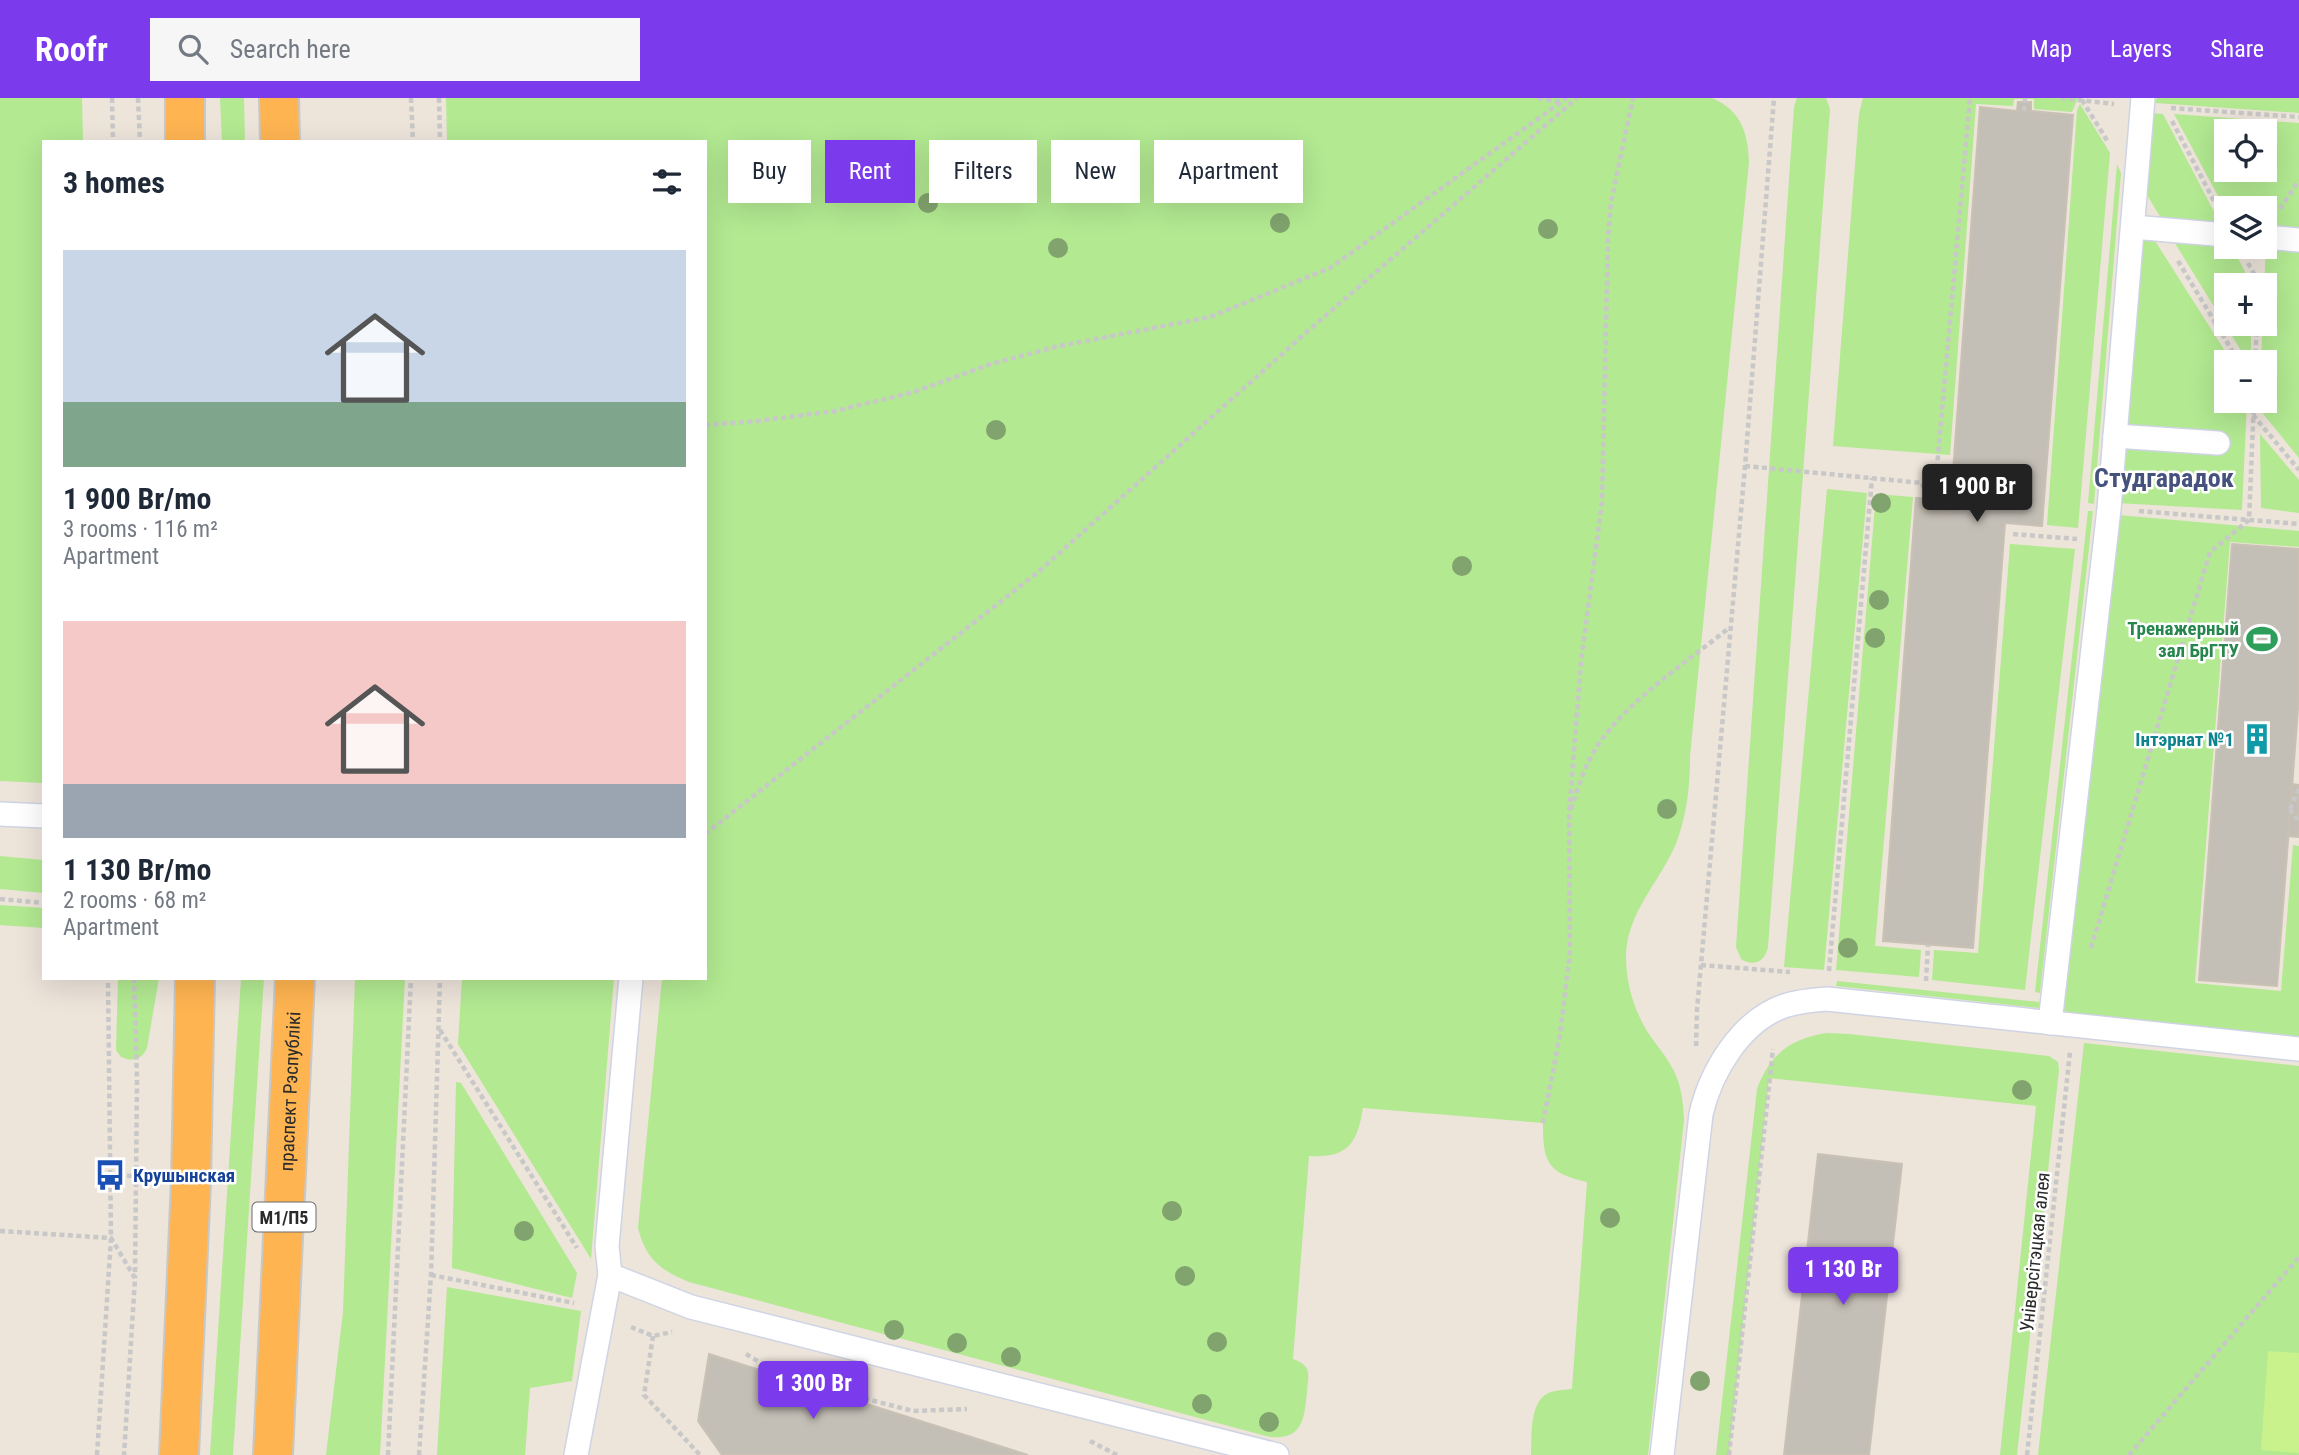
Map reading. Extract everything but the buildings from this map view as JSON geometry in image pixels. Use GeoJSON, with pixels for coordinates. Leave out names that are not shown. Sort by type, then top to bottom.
{"type":"FeatureCollection","features":[{"type":"Feature","properties":{"kind":"highway"},"geometry":{"type":"LineString","coordinates":[[185,98],[185,140]]}},
{"type":"Feature","properties":{"kind":"highway"},"geometry":{"type":"LineString","coordinates":[[279,98],[280,140]]}},
{"type":"Feature","properties":{"kind":"highway"},"geometry":{"type":"LineString","coordinates":[[179,1455],[191,1181],[195,980]]}},
{"type":"Feature","properties":{"kind":"highway","name":"праспект Рэспублікі"},"geometry":{"type":"LineString","coordinates":[[273,1455],[295,980]]}},
{"type":"Feature","properties":{"kind":"lane"},"geometry":{"type":"LineString","coordinates":[[2050,1023],[2109,509],[2143,98]]}},
{"type":"Feature","properties":{"kind":"lane"},"geometry":{"type":"LineString","coordinates":[[2133,226],[2159,228],[2214,224]]}},
{"type":"Feature","properties":{"kind":"lane"},"geometry":{"type":"LineString","coordinates":[[2277,238],[2299,240]]}},
{"type":"Feature","properties":{"kind":"lane"},"geometry":{"type":"LineString","coordinates":[[2116,436],[2218,443]]}},
{"type":"Feature","properties":{"kind":"lane"},"geometry":{"type":"LineString","coordinates":[[0,814],[42,816]]}},
{"type":"Feature","properties":{"kind":"lane"},"geometry":{"type":"LineString","coordinates":[[579,1452],[610,1275],[607,1246],[631,980]]}},
{"type":"Feature","properties":{"kind":"lane"},"geometry":{"type":"LineString","coordinates":[[1662,1455],[1701,1114],[1706,1091],[1729,1051],[1761,1017],[1803,1000],[1827,999],[2299,1049]]}},
{"type":"Feature","properties":{"kind":"lane"},"geometry":{"type":"LineString","coordinates":[[610,1275],[691,1307],[1277,1455]]}},
{"type":"Feature","properties":{"kind":"path"},"geometry":{"type":"LineString","coordinates":[[112,98],[113,140]]}},
{"type":"Feature","properties":{"kind":"path"},"geometry":{"type":"LineString","coordinates":[[138,98],[140,140]]}},
{"type":"Feature","properties":{"kind":"path"},"geometry":{"type":"LineString","coordinates":[[411,98],[413,140]]}},
{"type":"Feature","properties":{"kind":"path"},"geometry":{"type":"LineString","coordinates":[[439,98],[440,140]]}},
{"type":"Feature","properties":{"kind":"path"},"geometry":{"type":"LineString","coordinates":[[1538,98],[1562,102]]}},
{"type":"Feature","properties":{"kind":"path"},"geometry":{"type":"LineString","coordinates":[[707,425],[835,411],[914,392],[991,364],[1055,347],[1210,317],[1330,268],[1567,98]]}},
{"type":"Feature","properties":{"kind":"path"},"geometry":{"type":"LineString","coordinates":[[707,832],[1037,573],[1309,330],[1577,98]]}},
{"type":"Feature","properties":{"kind":"path"},"geometry":{"type":"LineString","coordinates":[[1543,1123],[1560,1035],[1570,952],[1569,815],[1580,674],[1602,502],[1610,214],[1633,98]]}},
{"type":"Feature","properties":{"kind":"path"},"geometry":{"type":"LineString","coordinates":[[1706,1091],[1697,1057],[1696,1036],[1700,965],[1745,466],[1774,98]]}},
{"type":"Feature","properties":{"kind":"path"},"geometry":{"type":"LineString","coordinates":[[1745,466],[1922,483],[1933,510],[1970,98]]}},
{"type":"Feature","properties":{"kind":"path"},"geometry":{"type":"LineString","coordinates":[[2024,111],[2025,98]]}},
{"type":"Feature","properties":{"kind":"path"},"geometry":{"type":"LineString","coordinates":[[2214,205],[2166,108],[2299,117]]}},
{"type":"Feature","properties":{"kind":"path"},"geometry":{"type":"LineString","coordinates":[[2159,228],[2232,350]]}},
{"type":"Feature","properties":{"kind":"path"},"geometry":{"type":"LineString","coordinates":[[2253,415],[2299,470]]}},
{"type":"Feature","properties":{"kind":"path"},"geometry":{"type":"LineString","coordinates":[[2088,961],[2210,552],[2249,520],[2253,415]]}},
{"type":"Feature","properties":{"kind":"path"},"geometry":{"type":"LineString","coordinates":[[1829,975],[1872,478]]}},
{"type":"Feature","properties":{"kind":"path"},"geometry":{"type":"LineString","coordinates":[[2109,509],[2299,524]]}},
{"type":"Feature","properties":{"kind":"path"},"geometry":{"type":"LineString","coordinates":[[2012,534],[2081,540]]}},
{"type":"Feature","properties":{"kind":"path"},"geometry":{"type":"LineString","coordinates":[[1569,815],[1592,756],[1614,724],[1730,627]]}},
{"type":"Feature","properties":{"kind":"path"},"geometry":{"type":"LineString","coordinates":[[2290,809],[2299,789]]}},
{"type":"Feature","properties":{"kind":"path"},"geometry":{"type":"LineString","coordinates":[[2290,809],[2299,810]]}},
{"type":"Feature","properties":{"kind":"path"},"geometry":{"type":"LineString","coordinates":[[2290,809],[2299,822]]}},
{"type":"Feature","properties":{"kind":"path"},"geometry":{"type":"LineString","coordinates":[[0,899],[42,903]]}},
{"type":"Feature","properties":{"kind":"path"},"geometry":{"type":"LineString","coordinates":[[1926,985],[1928,945]]}},
{"type":"Feature","properties":{"kind":"path"},"geometry":{"type":"LineString","coordinates":[[1700,965],[1802,973]]}},
{"type":"Feature","properties":{"kind":"path"},"geometry":{"type":"LineString","coordinates":[[97,1455],[111,1238],[108,980]]}},
{"type":"Feature","properties":{"kind":"path"},"geometry":{"type":"LineString","coordinates":[[124,1455],[135,1278],[138,1080],[134,980]]}},
{"type":"Feature","properties":{"kind":"path"},"geometry":{"type":"LineString","coordinates":[[388,1455],[411,980]]}},
{"type":"Feature","properties":{"kind":"path"},"geometry":{"type":"LineString","coordinates":[[419,1455],[430,1275],[440,980]]}},
{"type":"Feature","properties":{"kind":"path"},"geometry":{"type":"LineString","coordinates":[[440,1029],[578,1249]]}},
{"type":"Feature","properties":{"kind":"path"},"geometry":{"type":"LineString","coordinates":[[1729,1455],[1773,1047]]}},
{"type":"Feature","properties":{"kind":"path","name":"Універсітэцкая алея"},"geometry":{"type":"LineString","coordinates":[[2027,1455],[2070,1051],[2057,1050]]}},
{"type":"Feature","properties":{"kind":"path"},"geometry":{"type":"LineString","coordinates":[[0,1231],[111,1238]]}},
{"type":"Feature","properties":{"kind":"path"},"geometry":{"type":"LineString","coordinates":[[111,1238],[135,1278]]}},
{"type":"Feature","properties":{"kind":"path"},"geometry":{"type":"LineString","coordinates":[[2129,1455],[2299,1257]]}},
{"type":"Feature","properties":{"kind":"path"},"geometry":{"type":"LineString","coordinates":[[430,1275],[581,1305],[653,1336],[676,1332]]}},
{"type":"Feature","properties":{"kind":"path"},"geometry":{"type":"LineString","coordinates":[[653,1336],[644,1395],[700,1455]]}},
{"type":"Feature","properties":{"kind":"path"},"geometry":{"type":"LineString","coordinates":[[745,1353],[786,1378],[913,1411],[941,1410]]}},
{"type":"Feature","properties":{"kind":"green space"},"geometry":{"type":"Polygon","coordinates":[[[0,98],[82,98],[83,140],[42,140],[42,783],[0,781],[0,98]]]}},
{"type":"Feature","properties":{"kind":"green space"},"geometry":{"type":"Polygon","coordinates":[[[220,98],[244,98],[245,140],[222,140],[220,98]]]}},
{"type":"Feature","properties":{"kind":"green space"},"geometry":{"type":"Polygon","coordinates":[[[446,98],[1712,98],[1736,116],[1747,141],[1749,162],[1687,799],[1671,855],[1632,925],[1626,957],[1628,983],[1636,1008],[1646,1029],[1677,1077],[1684,1120],[1648,1455],[1531,1455],[1532,1423],[1540,1400],[1551,1392],[1572,1389],[1587,1182],[1563,1174],[1550,1164],[1544,1147],[1543,1123],[1363,1108],[1358,1131],[1348,1146],[1333,1154],[1309,1156],[1293,1359],[1307,1369],[1307,1392],[1300,1426],[1289,1435],[1281,1437],[1270,1437],[689,1282],[662,1268],[650,1256],[638,1228],[662,980],[707,980],[707,140],[447,140],[446,98]]]}},
{"type":"Feature","properties":{"kind":"green space"},"geometry":{"type":"Polygon","coordinates":[[[1797,98],[1826,98],[1830,109],[1768,947],[1758,962],[1750,963],[1741,959],[1736,947],[1794,107],[1797,98]]]}},
{"type":"Feature","properties":{"kind":"green space"},"geometry":{"type":"Polygon","coordinates":[[[1863,98],[2078,98],[2072,112],[2034,109],[2034,99],[2014,99],[2013,106],[1976,104],[1950,455],[1833,446],[1859,114],[1863,98]]]}},
{"type":"Feature","properties":{"kind":"green space"},"geometry":{"type":"Polygon","coordinates":[[[2157,98],[2299,98],[2299,113],[2155,103],[2157,98]]]}},
{"type":"Feature","properties":{"kind":"green space"},"geometry":{"type":"Polygon","coordinates":[[[2080,104],[2110,153],[2078,528],[2047,525],[2077,110],[2080,104]]]}},
{"type":"Feature","properties":{"kind":"green space"},"geometry":{"type":"Polygon","coordinates":[[[2151,113],[2163,114],[2214,212],[2214,228],[2164,223],[2144,190],[2151,113]]]}},
{"type":"Feature","properties":{"kind":"green space"},"geometry":{"type":"Polygon","coordinates":[[[2174,114],[2243,119],[2214,119],[2214,182],[2277,182],[2277,121],[2299,123],[2299,235],[2277,233],[2277,196],[2218,196],[2174,114]]]}},
{"type":"Feature","properties":{"kind":"green space"},"geometry":{"type":"Polygon","coordinates":[[[2117,164],[2121,173],[2094,504],[2088,503],[2117,164]]]}},
{"type":"Feature","properties":{"kind":"green space"},"geometry":{"type":"Polygon","coordinates":[[[2137,232],[2150,233],[2224,350],[2214,350],[2214,413],[2246,413],[2242,510],[2117,503],[2137,232]]]}},
{"type":"Feature","properties":{"kind":"green space"},"geometry":{"type":"Polygon","coordinates":[[[2170,235],[2214,240],[2214,259],[2238,259],[2246,273],[2214,273],[2214,307],[2170,235]]]}},
{"type":"Feature","properties":{"kind":"green space"},"geometry":{"type":"Polygon","coordinates":[[[2277,245],[2299,246],[2299,458],[2262,413],[2277,413],[2277,350],[2262,350],[2262,336],[2277,336],[2277,273],[2265,273],[2265,259],[2277,259],[2277,245]]]}},
{"type":"Feature","properties":{"kind":"green space"},"geometry":{"type":"Polygon","coordinates":[[[2232,336],[2251,336],[2251,350],[2241,350],[2232,336]]]}},
{"type":"Feature","properties":{"kind":"green space"},"geometry":{"type":"Polygon","coordinates":[[[2260,434],[2299,480],[2299,513],[2261,508],[2260,434]]]}},
{"type":"Feature","properties":{"kind":"green space"},"geometry":{"type":"Polygon","coordinates":[[[1827,489],[1867,493],[1824,970],[1784,967],[1827,489]]]}},
{"type":"Feature","properties":{"kind":"green space"},"geometry":{"type":"Polygon","coordinates":[[[1876,494],[1913,497],[1875,946],[1921,950],[1919,977],[1836,970],[1876,494]]]}},
{"type":"Feature","properties":{"kind":"green space"},"geometry":{"type":"Polygon","coordinates":[[[2088,511],[2093,511],[2040,993],[2035,992],[2088,511]]]}},
{"type":"Feature","properties":{"kind":"green space"},"geometry":{"type":"Polygon","coordinates":[[[2118,515],[2299,531],[2299,547],[2230,542],[2195,983],[2281,991],[2293,845],[2299,846],[2299,1041],[2059,1017],[2118,515]]]}},
{"type":"Feature","properties":{"kind":"green space"},"geometry":{"type":"Polygon","coordinates":[[[2010,544],[2075,549],[2025,990],[1932,980],[1934,950],[1978,953],[2010,544]]]}},
{"type":"Feature","properties":{"kind":"green space"},"geometry":{"type":"Polygon","coordinates":[[[0,856],[42,860],[42,893],[0,889],[0,856]]]}},
{"type":"Feature","properties":{"kind":"green space"},"geometry":{"type":"Polygon","coordinates":[[[0,905],[42,908],[42,928],[0,925],[0,905]]]}},
{"type":"Feature","properties":{"kind":"green space"},"geometry":{"type":"Polygon","coordinates":[[[118,980],[159,980],[147,1048],[136,1059],[121,1057],[116,1050],[118,980]]]}},
{"type":"Feature","properties":{"kind":"green space"},"geometry":{"type":"Polygon","coordinates":[[[241,980],[264,980],[233,1455],[210,1455],[241,980]]]}},
{"type":"Feature","properties":{"kind":"green space"},"geometry":{"type":"Polygon","coordinates":[[[355,980],[405,980],[380,1455],[326,1455],[343,1312],[355,980]]]}},
{"type":"Feature","properties":{"kind":"green space"},"geometry":{"type":"Polygon","coordinates":[[[462,980],[614,980],[591,1259],[458,1044],[462,980]]]}},
{"type":"Feature","properties":{"kind":"green space"},"geometry":{"type":"Polygon","coordinates":[[[1837,981],[2040,1002],[2039,1008],[1836,986],[1837,981]]]}},
{"type":"Feature","properties":{"kind":"green space"},"geometry":{"type":"Polygon","coordinates":[[[1827,1033],[2049,1056],[2058,1062],[2017,1455],[2000,1455],[2036,1106],[1769,1078],[1729,1455],[1716,1455],[1757,1089],[1768,1067],[1783,1050],[1803,1039],[1827,1033]]]}},
{"type":"Feature","properties":{"kind":"green space"},"geometry":{"type":"Polygon","coordinates":[[[2084,1043],[2299,1066],[2299,1455],[2038,1455],[2084,1043]]]}},
{"type":"Feature","properties":{"kind":"green space"},"geometry":{"type":"Polygon","coordinates":[[[456,1082],[461,1083],[577,1273],[572,1298],[452,1268],[456,1082]]]}},
{"type":"Feature","properties":{"kind":"green space"},"geometry":{"type":"Polygon","coordinates":[[[447,1287],[581,1311],[572,1381],[530,1388],[525,1455],[437,1455],[447,1287]]]}},
{"type":"Feature","properties":{"kind":"green space"},"geometry":{"type":"Polygon","coordinates":[[[2268,1351],[2299,1353],[2299,1453],[2261,1450],[2268,1351]]]}},
{"type":"Feature","properties":{"kind":"place","name":"Тренажерный зал БрГТУ"},"geometry":{"type":"Point","coordinates":[2262,639]}},
{"type":"Feature","properties":{"kind":"place","name":"Інтэрнат №1"},"geometry":{"type":"Point","coordinates":[2257,739]}},
{"type":"Feature","properties":{"kind":"place","name":"Крушынская"},"geometry":{"type":"Point","coordinates":[110,1175]}},
{"type":"Feature","properties":{"kind":"district","name":"Студгарадок"},"geometry":{"type":"Point","coordinates":[2164,478]}}]}
